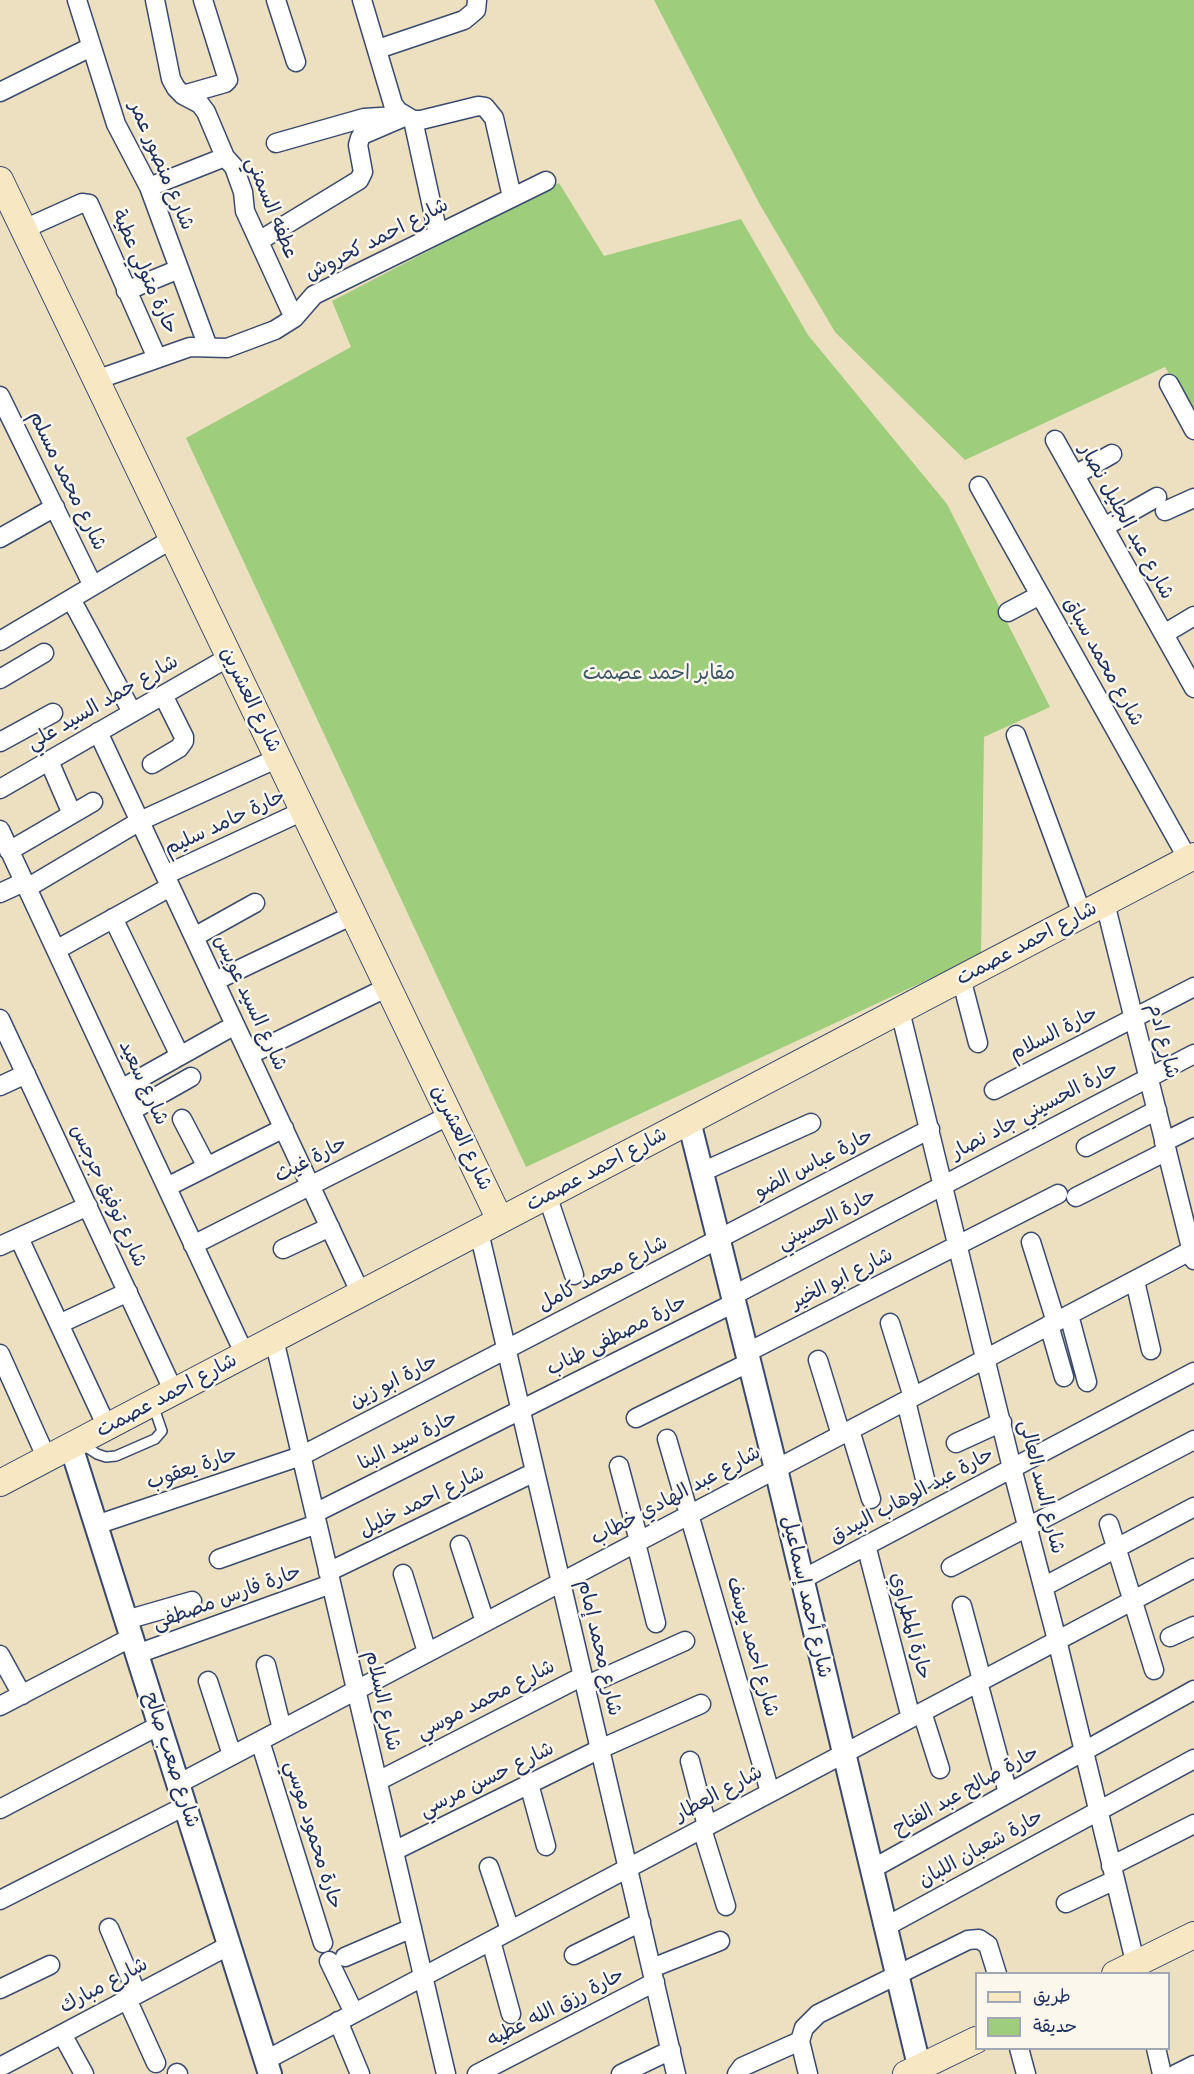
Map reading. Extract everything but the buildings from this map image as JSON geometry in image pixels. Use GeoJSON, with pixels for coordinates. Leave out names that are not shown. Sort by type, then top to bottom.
{"type":"FeatureCollection","features":[{"type":"Feature","properties":{"kind":"main road","name":"شارع العشرين"},"geometry":{"type":"LineString","coordinates":[[0,180],[450,1115],[489,1226]]}},
{"type":"Feature","properties":{"kind":"main road","name":"شارع احمد عصمت"},"geometry":{"type":"LineString","coordinates":[[2,1478],[47,1459],[1191,857]]}},
{"type":"Feature","properties":{"kind":"main road"},"geometry":{"type":"LineString","coordinates":[[1129,1970],[1194,1935]]}},
{"type":"Feature","properties":{"kind":"main road"},"geometry":{"type":"LineString","coordinates":[[916,2072],[975,2041]]}},
{"type":"Feature","properties":{"kind":"street","name":"شارع منصور عمر"},"geometry":{"type":"LineString","coordinates":[[77,0],[116,124],[149,187],[208,347]]}},
{"type":"Feature","properties":{"kind":"street"},"geometry":{"type":"LineString","coordinates":[[155,0],[171,79],[183,95],[200,104],[206,111],[225,157]]}},
{"type":"Feature","properties":{"kind":"street"},"geometry":{"type":"LineString","coordinates":[[183,95],[225,83],[228,80],[202,0]]}},
{"type":"Feature","properties":{"kind":"street"},"geometry":{"type":"LineString","coordinates":[[276,0],[296,62]]}},
{"type":"Feature","properties":{"kind":"street"},"geometry":{"type":"LineString","coordinates":[[362,0],[393,104],[409,118],[438,234]]}},
{"type":"Feature","properties":{"kind":"street"},"geometry":{"type":"LineString","coordinates":[[378,49],[464,20],[476,10],[477,0]]}},
{"type":"Feature","properties":{"kind":"street"},"geometry":{"type":"LineString","coordinates":[[0,92],[91,47]]}},
{"type":"Feature","properties":{"kind":"street"},"geometry":{"type":"LineString","coordinates":[[276,143],[364,118],[379,116],[421,120],[478,106],[485,107],[494,118],[512,197]]}},
{"type":"Feature","properties":{"kind":"street"},"geometry":{"type":"LineString","coordinates":[[259,241],[359,180],[363,171],[358,145],[362,135],[409,118]]}},
{"type":"Feature","properties":{"kind":"street","name":"عطفه السمني"},"geometry":{"type":"LineString","coordinates":[[149,187],[225,157],[234,167],[243,192],[245,211],[294,318]]}},
{"type":"Feature","properties":{"kind":"street","name":"شارع احمد كحروش"},"geometry":{"type":"LineString","coordinates":[[96,380],[190,347],[227,348],[275,330],[294,318],[314,295],[546,181]]}},
{"type":"Feature","properties":{"kind":"street","name":"حارة متولي عطية"},"geometry":{"type":"LineString","coordinates":[[24,229],[82,203],[90,204],[157,358]]}},
{"type":"Feature","properties":{"kind":"street"},"geometry":{"type":"LineString","coordinates":[[126,291],[179,269]]}},
{"type":"Feature","properties":{"kind":"street"},"geometry":{"type":"LineString","coordinates":[[1169,384],[1194,430]]}},
{"type":"Feature","properties":{"kind":"street","name":"شارع محمد مسلم"},"geometry":{"type":"LineString","coordinates":[[1,401],[93,586]]}},
{"type":"Feature","properties":{"kind":"street","name":"شارع عبد الجليل نصار"},"geometry":{"type":"LineString","coordinates":[[1055,440],[1194,688]]}},
{"type":"Feature","properties":{"kind":"street"},"geometry":{"type":"LineString","coordinates":[[1075,475],[1112,454]]}},
{"type":"Feature","properties":{"kind":"street","name":"شارع محمد سباق"},"geometry":{"type":"LineString","coordinates":[[979,486],[1191,857]]}},
{"type":"Feature","properties":{"kind":"street"},"geometry":{"type":"LineString","coordinates":[[1104,527],[1161,504],[1194,498]]}},
{"type":"Feature","properties":{"kind":"street"},"geometry":{"type":"LineString","coordinates":[[0,538],[55,507]]}},
{"type":"Feature","properties":{"kind":"street"},"geometry":{"type":"LineString","coordinates":[[0,641],[172,539]]}},
{"type":"Feature","properties":{"kind":"street"},"geometry":{"type":"LineString","coordinates":[[1008,612],[1040,595]]}},
{"type":"Feature","properties":{"kind":"street"},"geometry":{"type":"LineString","coordinates":[[71,599],[132,712]]}},
{"type":"Feature","properties":{"kind":"street"},"geometry":{"type":"LineString","coordinates":[[1164,634],[1194,615]]}},
{"type":"Feature","properties":{"kind":"street"},"geometry":{"type":"LineString","coordinates":[[0,679],[44,653]]}},
{"type":"Feature","properties":{"kind":"street","name":"شارع حمد السيد علي"},"geometry":{"type":"LineString","coordinates":[[0,789],[229,657]]}},
{"type":"Feature","properties":{"kind":"street"},"geometry":{"type":"LineString","coordinates":[[152,764],[179,748],[184,741],[163,695]]}},
{"type":"Feature","properties":{"kind":"street"},"geometry":{"type":"LineString","coordinates":[[0,742],[54,713]]}},
{"type":"Feature","properties":{"kind":"street","name":"شارع السيد عويس"},"geometry":{"type":"LineString","coordinates":[[98,732],[361,1294]]}},
{"type":"Feature","properties":{"kind":"street","name":"شارع ادم"},"geometry":{"type":"LineString","coordinates":[[1016,735],[1093,909],[1134,1018],[1166,1146],[1186,1192],[1193,1253]]}},
{"type":"Feature","properties":{"kind":"street"},"geometry":{"type":"LineString","coordinates":[[0,893],[26,885],[140,821],[278,758]]}},
{"type":"Feature","properties":{"kind":"street"},"geometry":{"type":"LineString","coordinates":[[49,760],[72,814]]}},
{"type":"Feature","properties":{"kind":"street"},"geometry":{"type":"LineString","coordinates":[[9,850],[93,802]]}},
{"type":"Feature","properties":{"kind":"street","name":"حارة حامد سليم"},"geometry":{"type":"LineString","coordinates":[[56,950],[113,918],[168,881],[303,811]]}},
{"type":"Feature","properties":{"kind":"street","name":"شارع سعيد"},"geometry":{"type":"LineString","coordinates":[[0,830],[245,1355]]}},
{"type":"Feature","properties":{"kind":"street"},"geometry":{"type":"LineString","coordinates":[[194,937],[255,903]]}},
{"type":"Feature","properties":{"kind":"street"},"geometry":{"type":"LineString","coordinates":[[215,981],[353,915]]}},
{"type":"Feature","properties":{"kind":"street"},"geometry":{"type":"LineString","coordinates":[[113,918],[180,1056]]}},
{"type":"Feature","properties":{"kind":"street"},"geometry":{"type":"LineString","coordinates":[[961,978],[978,1043]]}},
{"type":"Feature","properties":{"kind":"street"},"geometry":{"type":"LineString","coordinates":[[249,1055],[388,987]]}},
{"type":"Feature","properties":{"kind":"street","name":"حارة السلام"},"geometry":{"type":"LineString","coordinates":[[994,1089],[1194,987]]}},
{"type":"Feature","properties":{"kind":"street","name":"شارع السد العالى"},"geometry":{"type":"LineString","coordinates":[[900,1011],[1113,1873],[1129,1970]]}},
{"type":"Feature","properties":{"kind":"street","name":"شارع توفيق جرجس"},"geometry":{"type":"LineString","coordinates":[[0,1018],[128,1292],[163,1397]]}},
{"type":"Feature","properties":{"kind":"street"},"geometry":{"type":"LineString","coordinates":[[121,1089],[235,1025]]}},
{"type":"Feature","properties":{"kind":"street","name":"حارة الحسيني جاد نصار"},"geometry":{"type":"LineString","coordinates":[[942,1185],[1194,1053]]}},
{"type":"Feature","properties":{"kind":"street"},"geometry":{"type":"LineString","coordinates":[[0,1086],[26,1074]]}},
{"type":"Feature","properties":{"kind":"street"},"geometry":{"type":"LineString","coordinates":[[131,1111],[191,1077]]}},
{"type":"Feature","properties":{"kind":"street"},"geometry":{"type":"LineString","coordinates":[[1086,1147],[1157,1110]]}},
{"type":"Feature","properties":{"kind":"street","name":"حارة غيث"},"geometry":{"type":"LineString","coordinates":[[193,1245],[450,1115]]}},
{"type":"Feature","properties":{"kind":"street"},"geometry":{"type":"LineString","coordinates":[[182,1119],[207,1167]]}},
{"type":"Feature","properties":{"kind":"street","name":"شارع أحمد إسماعيل"},"geometry":{"type":"LineString","coordinates":[[689,1121],[776,1469],[872,1869],[897,1974],[916,2072]]}},
{"type":"Feature","properties":{"kind":"street"},"geometry":{"type":"LineString","coordinates":[[702,1172],[811,1123]]}},
{"type":"Feature","properties":{"kind":"street"},"geometry":{"type":"LineString","coordinates":[[1076,1197],[1166,1146],[1194,1127]]}},
{"type":"Feature","properties":{"kind":"street"},"geometry":{"type":"LineString","coordinates":[[167,1187],[284,1128]]}},
{"type":"Feature","properties":{"kind":"street","name":"حارة عباس الضو"},"geometry":{"type":"LineString","coordinates":[[719,1239],[930,1129]]}},
{"type":"Feature","properties":{"kind":"street","name":"حارة الحسيني"},"geometry":{"type":"LineString","coordinates":[[733,1299],[942,1185]]}},
{"type":"Feature","properties":{"kind":"street","name":"شارع ابو الخير"},"geometry":{"type":"LineString","coordinates":[[636,1418],[958,1245],[1058,1194]]}},
{"type":"Feature","properties":{"kind":"street"},"geometry":{"type":"LineString","coordinates":[[547,1196],[574,1275]]}},
{"type":"Feature","properties":{"kind":"street"},"geometry":{"type":"LineString","coordinates":[[0,1246],[88,1206]]}},
{"type":"Feature","properties":{"kind":"street","name":"شارع محمد إمام"},"geometry":{"type":"LineString","coordinates":[[489,1226],[507,1349],[676,2074]]}},
{"type":"Feature","properties":{"kind":"street"},"geometry":{"type":"LineString","coordinates":[[282,1249],[330,1227]]}},
{"type":"Feature","properties":{"kind":"street"},"geometry":{"type":"LineString","coordinates":[[19,1238],[107,1427]]}},
{"type":"Feature","properties":{"kind":"street","name":"شارع محمد كامل"},"geometry":{"type":"LineString","coordinates":[[507,1349],[719,1239]]}},
{"type":"Feature","properties":{"kind":"street"},"geometry":{"type":"LineString","coordinates":[[1031,1242],[1058,1321],[1087,1382]]}},
{"type":"Feature","properties":{"kind":"street","name":"شارع عبد الهادي خطاب"},"geometry":{"type":"LineString","coordinates":[[178,1784],[987,1358],[1193,1253]]}},
{"type":"Feature","properties":{"kind":"street"},"geometry":{"type":"LineString","coordinates":[[1135,1281],[1151,1350]]}},
{"type":"Feature","properties":{"kind":"street"},"geometry":{"type":"LineString","coordinates":[[59,1324],[128,1292]]}},
{"type":"Feature","properties":{"kind":"street","name":"حارة مصطفى طناب"},"geometry":{"type":"LineString","coordinates":[[521,1410],[733,1299]]}},
{"type":"Feature","properties":{"kind":"street"},"geometry":{"type":"LineString","coordinates":[[1058,1321],[1064,1377]]}},
{"type":"Feature","properties":{"kind":"street"},"geometry":{"type":"LineString","coordinates":[[890,1323],[909,1399],[925,1479]]}},
{"type":"Feature","properties":{"kind":"street","name":"شارع السلام"},"geometry":{"type":"LineString","coordinates":[[274,1339],[446,2074]]}},
{"type":"Feature","properties":{"kind":"street","name":"حارة ابو زين"},"geometry":{"type":"LineString","coordinates":[[301,1456],[507,1349]]}},
{"type":"Feature","properties":{"kind":"street"},"geometry":{"type":"LineString","coordinates":[[0,1354],[47,1459]]}},
{"type":"Feature","properties":{"kind":"street"},"geometry":{"type":"LineString","coordinates":[[818,1360],[871,1499]]}},
{"type":"Feature","properties":{"kind":"street","name":"حارة عبد الوهاب البيدق"},"geometry":{"type":"LineString","coordinates":[[801,1580],[1194,1372]]}},
{"type":"Feature","properties":{"kind":"street","name":"حارة سيد البنا"},"geometry":{"type":"LineString","coordinates":[[219,1559],[316,1518],[521,1410]]}},
{"type":"Feature","properties":{"kind":"street"},"geometry":{"type":"LineString","coordinates":[[956,1443],[1002,1422]]}},
{"type":"Feature","properties":{"kind":"street","name":"شارع احمد يوسف"},"geometry":{"type":"LineString","coordinates":[[667,1439],[770,1792]]}},
{"type":"Feature","properties":{"kind":"street"},"geometry":{"type":"LineString","coordinates":[[951,1567],[1194,1440]]}},
{"type":"Feature","properties":{"kind":"street","name":"شارع صعب صالح"},"geometry":{"type":"LineString","coordinates":[[77,1443],[96,1525],[268,2067]]}},
{"type":"Feature","properties":{"kind":"street","name":"حارة يعقوب"},"geometry":{"type":"LineString","coordinates":[[96,1525],[301,1456]]}},
{"type":"Feature","properties":{"kind":"street"},"geometry":{"type":"LineString","coordinates":[[619,1466],[656,1623]]}},
{"type":"Feature","properties":{"kind":"street","name":"شارع احمد خليل"},"geometry":{"type":"LineString","coordinates":[[330,1578],[535,1472]]}},
{"type":"Feature","properties":{"kind":"street"},"geometry":{"type":"LineString","coordinates":[[1043,1587],[1194,1507]]}},
{"type":"Feature","properties":{"kind":"street"},"geometry":{"type":"LineString","coordinates":[[1109,1524],[1154,1670]]}},
{"type":"Feature","properties":{"kind":"street"},"geometry":{"type":"LineString","coordinates":[[460,1545],[485,1622]]}},
{"type":"Feature","properties":{"kind":"street","name":"حارة المطراوي"},"geometry":{"type":"LineString","coordinates":[[866,1545],[917,1715],[940,1769]]}},
{"type":"Feature","properties":{"kind":"street","name":"شارع العطار"},"geometry":{"type":"LineString","coordinates":[[268,2067],[346,2017],[1194,1568]]}},
{"type":"Feature","properties":{"kind":"street"},"geometry":{"type":"LineString","coordinates":[[403,1574],[427,1653]]}},
{"type":"Feature","properties":{"kind":"street","name":"حارة فارس مصطفى"},"geometry":{"type":"LineString","coordinates":[[132,1637],[330,1578]]}},
{"type":"Feature","properties":{"kind":"street"},"geometry":{"type":"LineString","coordinates":[[0,1706],[132,1637],[192,1601]]}},
{"type":"Feature","properties":{"kind":"street"},"geometry":{"type":"LineString","coordinates":[[962,1606],[1008,1793]]}},
{"type":"Feature","properties":{"kind":"street"},"geometry":{"type":"LineString","coordinates":[[1170,1637],[1194,1626]]}},
{"type":"Feature","properties":{"kind":"street","name":"شارع محمد موسي"},"geometry":{"type":"LineString","coordinates":[[378,1781],[584,1681],[686,1641]]}},
{"type":"Feature","properties":{"kind":"street"},"geometry":{"type":"LineString","coordinates":[[0,1655],[22,1695]]}},
{"type":"Feature","properties":{"kind":"street"},"geometry":{"type":"LineString","coordinates":[[266,1665],[282,1729]]}},
{"type":"Feature","properties":{"kind":"street"},"geometry":{"type":"LineString","coordinates":[[208,1681],[232,1755]]}},
{"type":"Feature","properties":{"kind":"street","name":"حارة صالح عبد الفتاح"},"geometry":{"type":"LineString","coordinates":[[872,1869],[1194,1690]]}},
{"type":"Feature","properties":{"kind":"street","name":"شارع حسن مرسي"},"geometry":{"type":"LineString","coordinates":[[394,1851],[600,1749],[700,1704]]}},
{"type":"Feature","properties":{"kind":"street"},"geometry":{"type":"LineString","coordinates":[[0,1809],[160,1725]]}},
{"type":"Feature","properties":{"kind":"street","name":"حارة محمود موسي"},"geometry":{"type":"LineString","coordinates":[[260,1741],[323,1943]]}},
{"type":"Feature","properties":{"kind":"street","name":"حارة شعبان اللبان"},"geometry":{"type":"LineString","coordinates":[[885,1926],[1194,1759]]}},
{"type":"Feature","properties":{"kind":"street"},"geometry":{"type":"LineString","coordinates":[[690,1761],[704,1827],[726,1906]]}},
{"type":"Feature","properties":{"kind":"street"},"geometry":{"type":"LineString","coordinates":[[529,1785],[546,1846]]}},
{"type":"Feature","properties":{"kind":"street"},"geometry":{"type":"LineString","coordinates":[[0,1900],[185,1806]]}},
{"type":"Feature","properties":{"kind":"street"},"geometry":{"type":"LineString","coordinates":[[1066,1903],[1194,1824]]}},
{"type":"Feature","properties":{"kind":"street"},"geometry":{"type":"LineString","coordinates":[[489,1867],[510,1930]]}},
{"type":"Feature","properties":{"kind":"street"},"geometry":{"type":"LineString","coordinates":[[573,1955],[641,1922]]}},
{"type":"Feature","properties":{"kind":"street"},"geometry":{"type":"LineString","coordinates":[[109,1928],[156,2063]]}},
{"type":"Feature","properties":{"kind":"street"},"geometry":{"type":"LineString","coordinates":[[360,2074],[346,2017],[337,1959],[412,1928]]}},
{"type":"Feature","properties":{"kind":"street"},"geometry":{"type":"LineString","coordinates":[[808,2074],[800,2041],[804,2028],[813,2018],[897,1974],[974,1939],[988,1946],[996,1972]]}},
{"type":"Feature","properties":{"kind":"street"},"geometry":{"type":"LineString","coordinates":[[491,1941],[511,2014]]}},
{"type":"Feature","properties":{"kind":"street","name":"حارة رزق الله عطيه"},"geometry":{"type":"LineString","coordinates":[[477,2074],[653,1975],[720,1941]]}},
{"type":"Feature","properties":{"kind":"street","name":"شارع مبارك"},"geometry":{"type":"LineString","coordinates":[[0,2067],[230,1945]]}},
{"type":"Feature","properties":{"kind":"street"},"geometry":{"type":"LineString","coordinates":[[0,1989],[50,1965]]}},
{"type":"Feature","properties":{"kind":"street"},"geometry":{"type":"LineString","coordinates":[[62,2034],[84,2074]]}},
{"type":"Feature","properties":{"kind":"street"},"geometry":{"type":"LineString","coordinates":[[737,2074],[742,2067],[800,2041]]}},
{"type":"Feature","properties":{"kind":"street"},"geometry":{"type":"LineString","coordinates":[[621,2074],[671,2050]]}},
{"type":"Feature","properties":{"kind":"street"},"geometry":{"type":"LineString","coordinates":[[1019,2050],[1026,2074]]}},
{"type":"Feature","properties":{"kind":"street"},"geometry":{"type":"LineString","coordinates":[[1156,2050],[1162,2074]]}},
{"type":"Feature","properties":{"kind":"street"},"geometry":{"type":"LineString","coordinates":[[1176,2074],[1194,2066]]}},
{"type":"Feature","properties":{"kind":"lane"},"geometry":{"type":"LineString","coordinates":[[77,1443],[106,1457],[116,1456],[155,1439],[162,1431],[163,1397]]}},
{"type":"Feature","properties":{"kind":"green space"},"geometry":{"type":"Polygon","coordinates":[[[654,0],[1194,0],[1194,416],[1165,367],[965,460],[835,332],[759,203],[654,0]]]}},
{"type":"Feature","properties":{"kind":"green space","name":"مقابر احمد عصمت"},"geometry":{"type":"Polygon","coordinates":[[[559,183],[604,256],[741,219],[808,335],[947,504],[1050,707],[984,737],[981,955],[526,1167],[186,438],[351,347],[332,301],[559,183]]]}}]}
